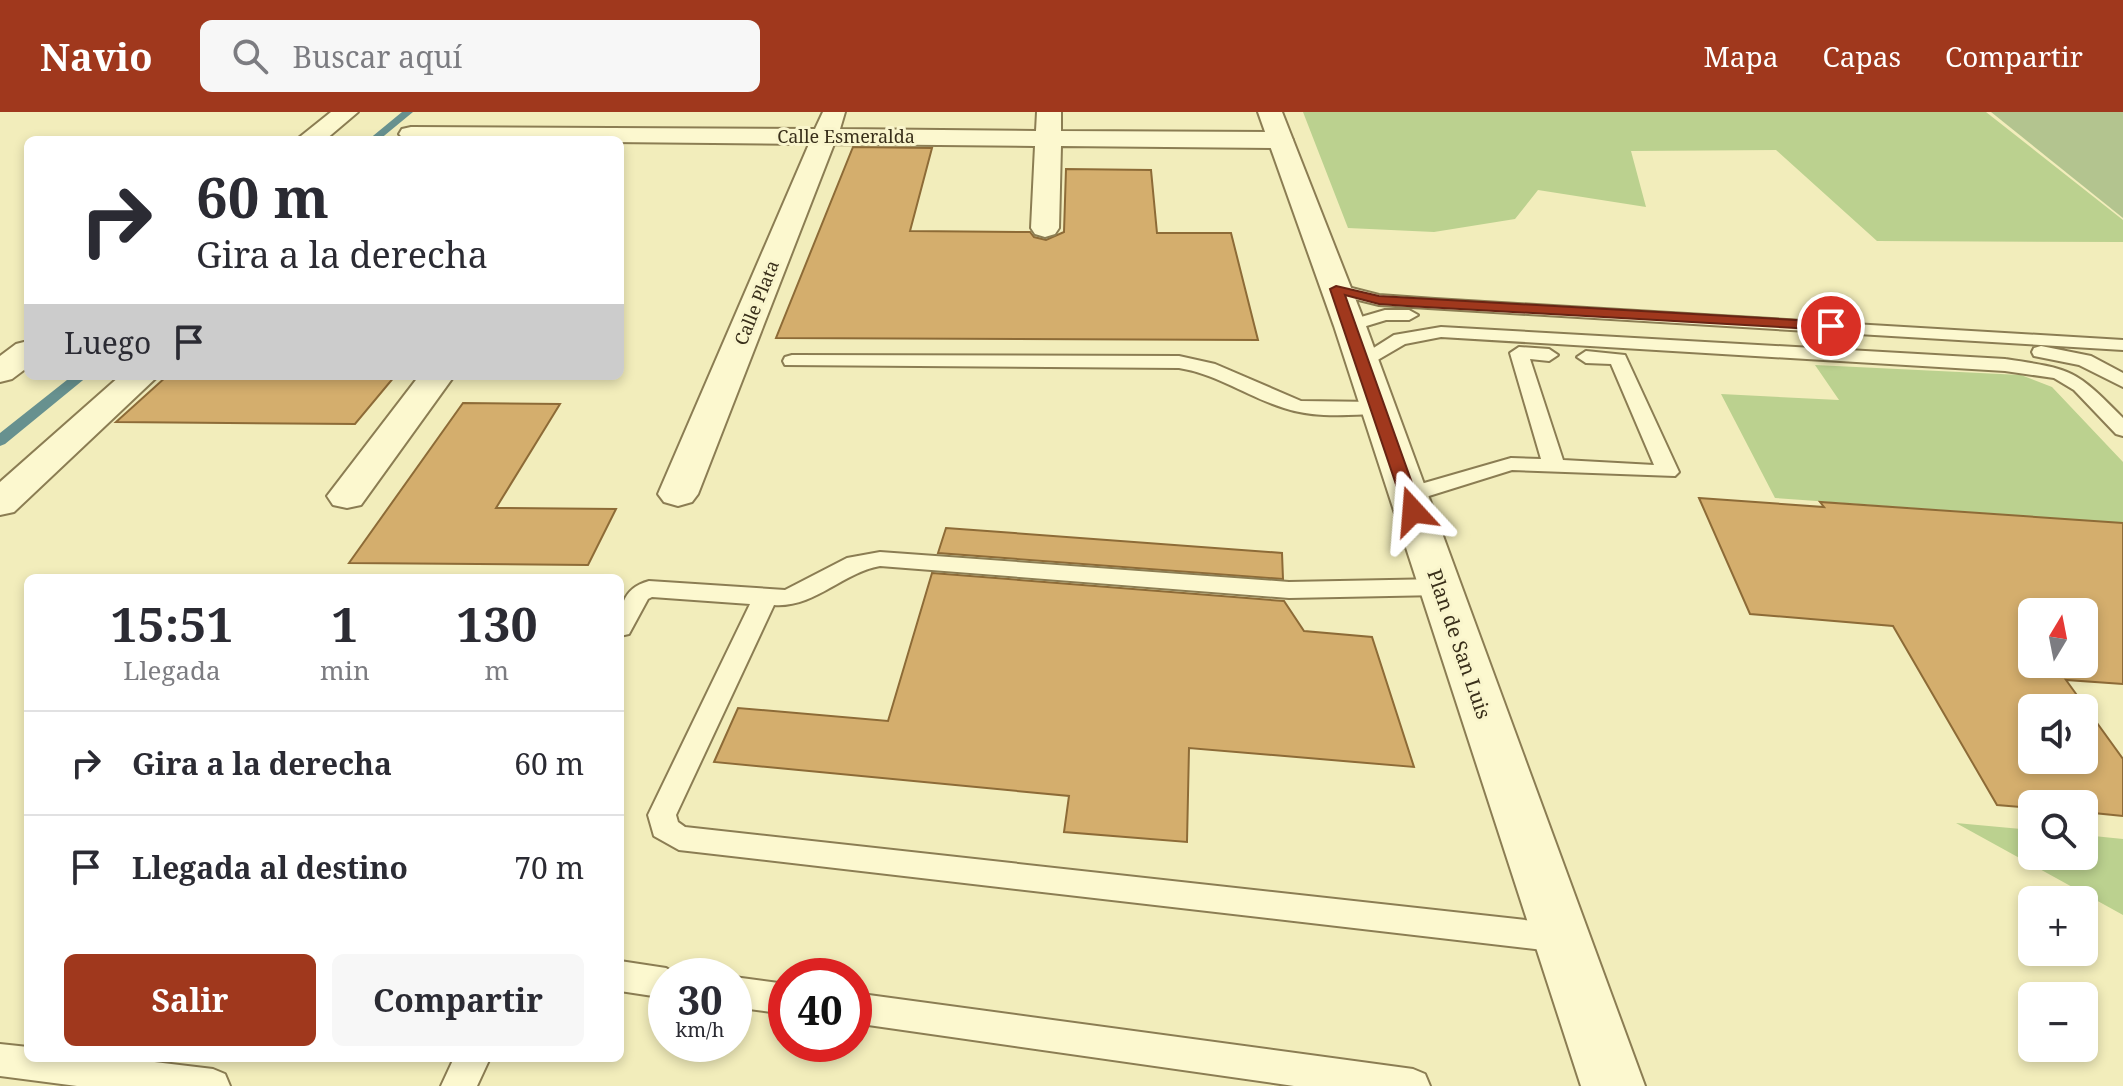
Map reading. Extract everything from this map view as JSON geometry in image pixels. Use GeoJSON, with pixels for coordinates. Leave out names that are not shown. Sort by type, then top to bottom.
{"type":"FeatureCollection","features":[{"type":"Feature","properties":{"kind":"street"},"geometry":{"type":"LineString","coordinates":[[314,136],[346,112]]}},
{"type":"Feature","properties":{"kind":"street"},"geometry":{"type":"LineString","coordinates":[[408,136],[436,112]]}},
{"type":"Feature","properties":{"kind":"street"},"geometry":{"type":"LineString","coordinates":[[618,136],[636,112]]}},
{"type":"Feature","properties":{"kind":"street"},"geometry":{"type":"LineString","coordinates":[[1045,228],[1049,112]]}},
{"type":"Feature","properties":{"kind":"street","name":"Calle Esmeralda"},"geometry":{"type":"LineString","coordinates":[[624,138],[830,125],[1048,139],[1275,126]]}},
{"type":"Feature","properties":{"kind":"street","name":"Calle Plata"},"geometry":{"type":"LineString","coordinates":[[678,494],[830,125]]}},
{"type":"Feature","properties":{"kind":"street","name":"Plan de San Luis"},"geometry":{"type":"LineString","coordinates":[[1275,126],[1349,326],[1613,1086]]}},
{"type":"Feature","properties":{"kind":"street"},"geometry":{"type":"LineString","coordinates":[[0,372],[24,354]]}},
{"type":"Feature","properties":{"kind":"street"},"geometry":{"type":"LineString","coordinates":[[0,503],[137,380]]}},
{"type":"Feature","properties":{"kind":"street"},"geometry":{"type":"LineString","coordinates":[[347,496],[434,380]]}},
{"type":"Feature","properties":{"kind":"lane"},"geometry":{"type":"LineString","coordinates":[[1349,326],[1379,300],[2123,345]]}},
{"type":"Feature","properties":{"kind":"lane"},"geometry":{"type":"LineString","coordinates":[[1349,326],[1385,315],[1438,316],[2028,350],[2084,360],[2123,381]]}},
{"type":"Feature","properties":{"kind":"lane"},"geometry":{"type":"LineString","coordinates":[[1349,326],[1400,339],[1441,332],[2005,365],[2059,373],[2081,386],[2123,430]]}},
{"type":"Feature","properties":{"kind":"lane"},"geometry":{"type":"LineString","coordinates":[[1408,495],[1511,464],[1668,472],[1618,359],[1519,353],[1554,466]]}},
{"type":"Feature","properties":{"kind":"lane"},"geometry":{"type":"LineString","coordinates":[[792,361],[1179,362],[1200,364],[1292,405],[1377,408]]}},
{"type":"Feature","properties":{"kind":"lane"},"geometry":{"type":"LineString","coordinates":[[624,621],[639,594],[649,589],[785,598],[799,595],[855,563],[880,559],[1289,590],[1440,587]]}},
{"type":"Feature","properties":{"kind":"lane"},"geometry":{"type":"LineString","coordinates":[[766,596],[662,815],[664,828],[679,838],[1561,938]]}},
{"type":"Feature","properties":{"kind":"lane"},"geometry":{"type":"LineString","coordinates":[[624,977],[648,980]]}},
{"type":"Feature","properties":{"kind":"lane"},"geometry":{"type":"LineString","coordinates":[[872,1011],[1413,1086]]}},
{"type":"Feature","properties":{"kind":"lane"},"geometry":{"type":"LineString","coordinates":[[0,1060],[213,1086]]}},
{"type":"Feature","properties":{"kind":"lane"},"geometry":{"type":"LineString","coordinates":[[458,1086],[471,1062]]}},
{"type":"Feature","properties":{"kind":"green space"},"geometry":{"type":"Polygon","coordinates":[[[1303,112],[1986,112],[2123,220],[2123,242],[1877,241],[1776,150],[1631,151],[1646,207],[1538,190],[1515,219],[1434,232],[1348,228],[1303,112]]]}},
{"type":"Feature","properties":{"kind":"green space"},"geometry":{"type":"Polygon","coordinates":[[[1991,112],[2123,112],[2123,218],[1991,112]]]}},
{"type":"Feature","properties":{"kind":"green space"},"geometry":{"type":"Polygon","coordinates":[[[1815,365],[2021,375],[2052,387],[2123,462],[2123,523],[1775,498],[1721,394],[1839,400],[1815,365]]]}},
{"type":"Feature","properties":{"kind":"green space"},"geometry":{"type":"Polygon","coordinates":[[[1956,823],[2018,829],[2018,857],[1956,823]]]}},
{"type":"Feature","properties":{"kind":"green space"},"geometry":{"type":"Polygon","coordinates":[[[2098,836],[2123,839],[2123,915],[2098,901],[2098,886],[2070,886],[2041,870],[2098,870],[2098,836]]]}},
{"type":"Feature","properties":{"kind":"building"},"geometry":{"type":"Polygon","coordinates":[[[853,147],[932,148],[910,231],[1030,232],[1034,237],[1046,240],[1064,232],[1066,169],[1151,170],[1157,233],[1231,233],[1258,340],[776,338],[853,147]]]}},
{"type":"Feature","properties":{"kind":"building"},"geometry":{"type":"Polygon","coordinates":[[[163,380],[392,380],[355,424],[116,422],[163,380]]]}},
{"type":"Feature","properties":{"kind":"building"},"geometry":{"type":"Polygon","coordinates":[[[463,403],[560,404],[496,508],[616,509],[588,565],[349,563],[463,403]]]}},
{"type":"Feature","properties":{"kind":"building"},"geometry":{"type":"Polygon","coordinates":[[[1699,498],[1824,507],[1820,502],[2123,523],[2123,684],[2066,680],[2076,694],[2018,694],[2018,774],[2098,774],[2098,724],[2123,759],[2123,816],[2098,813],[2098,790],[2018,790],[2018,807],[1997,805],[1893,626],[1750,614],[1699,498]]]}},
{"type":"Feature","properties":{"kind":"building"},"geometry":{"type":"Polygon","coordinates":[[[946,528],[1282,553],[1283,579],[938,553],[946,528]]]}},
{"type":"Feature","properties":{"kind":"building"},"geometry":{"type":"Polygon","coordinates":[[[932,573],[1284,601],[1304,631],[1372,637],[1414,767],[1189,748],[1187,842],[1064,832],[1069,796],[714,762],[738,708],[888,721],[932,573]]]}},
{"type":"Feature","properties":{"kind":"waterway"},"geometry":{"type":"LineString","coordinates":[[378,136],[408,112]]}},
{"type":"Feature","properties":{"kind":"waterway"},"geometry":{"type":"LineString","coordinates":[[0,441],[76,380]]}},
{"type":"Feature","properties":{"kind":"route"},"geometry":{"type":"LineString","coordinates":[[1413,511],[1336,289],[1379,300],[1831,326]]}}]}
